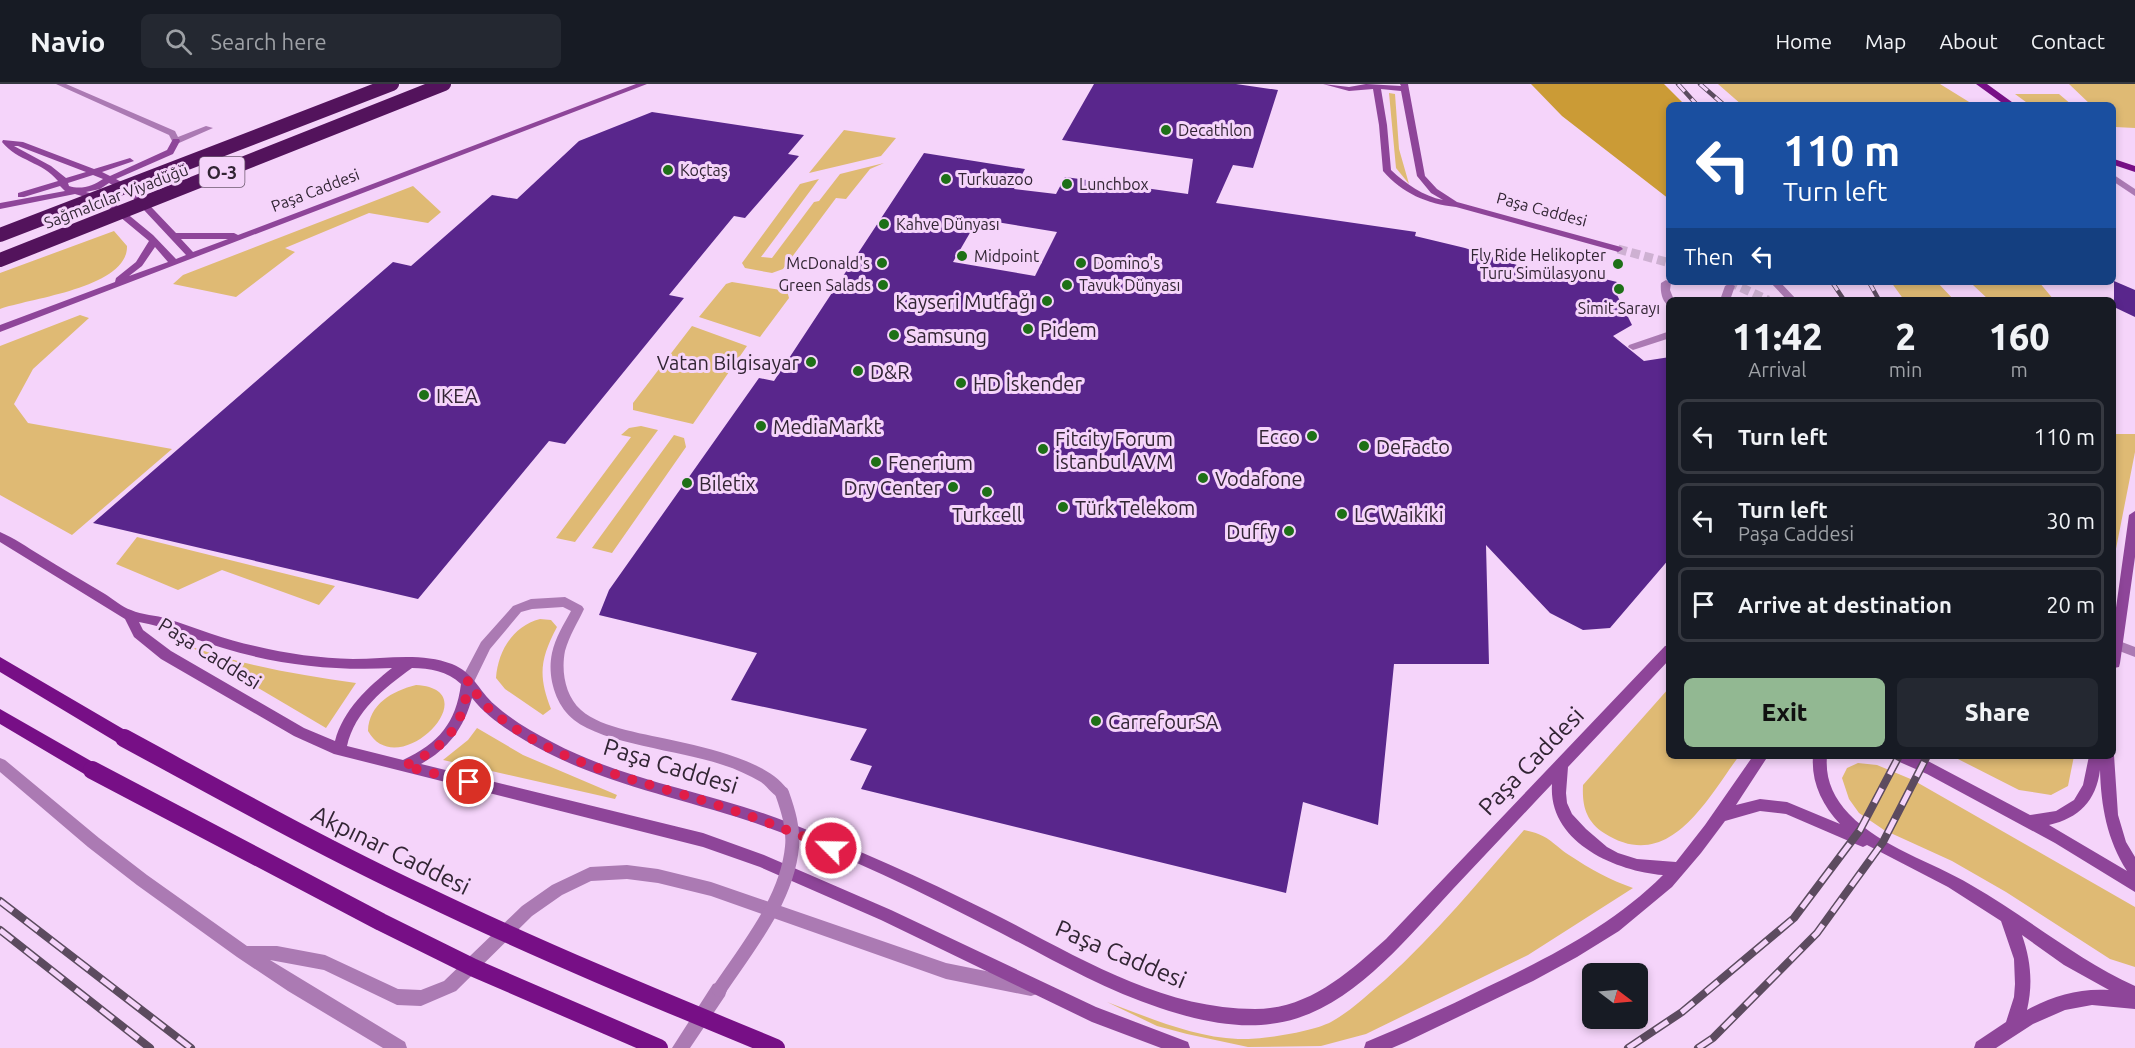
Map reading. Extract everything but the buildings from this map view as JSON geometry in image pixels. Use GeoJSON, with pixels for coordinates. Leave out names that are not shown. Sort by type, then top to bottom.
{"type":"FeatureCollection","features":[{"type":"Feature","properties":{"kind":"highway","name":"Sağmalcılar Viyadüğü"},"geometry":{"type":"LineString","coordinates":[[0,235],[392,84]]}},
{"type":"Feature","properties":{"kind":"highway","name":"Sağmalcılar Viyadüğü"},"geometry":{"type":"LineString","coordinates":[[0,260],[444,84]]}},
{"type":"Feature","properties":{"kind":"main road","name":"Paşa Caddesi"},"geometry":{"type":"LineString","coordinates":[[0,329],[643,84]]}},
{"type":"Feature","properties":{"kind":"main road"},"geometry":{"type":"LineString","coordinates":[[1327,84],[1349,89],[1376,85]]}},
{"type":"Feature","properties":{"kind":"main road"},"geometry":{"type":"LineString","coordinates":[[1362,84],[1405,86],[1417,164],[1421,176],[1428,184],[1456,204]]}},
{"type":"Feature","properties":{"kind":"main road"},"geometry":{"type":"LineString","coordinates":[[1982,84],[2007,102]]}},
{"type":"Feature","properties":{"kind":"main road"},"geometry":{"type":"LineString","coordinates":[[1376,85],[1383,124],[1386,171],[1414,194],[1428,184]]}},
{"type":"Feature","properties":{"kind":"main road"},"geometry":{"type":"LineString","coordinates":[[3,141],[20,144],[94,173],[132,192],[192,256]]}},
{"type":"Feature","properties":{"kind":"main road"},"geometry":{"type":"LineString","coordinates":[[3,141],[10,149],[45,166],[65,182]]}},
{"type":"Feature","properties":{"kind":"main road"},"geometry":{"type":"LineString","coordinates":[[0,204],[128,162],[176,141]]}},
{"type":"Feature","properties":{"kind":"main road"},"geometry":{"type":"LineString","coordinates":[[0,204],[97,187],[109,179],[170,152],[176,141]]}},
{"type":"Feature","properties":{"kind":"main road"},"geometry":{"type":"LineString","coordinates":[[2116,158],[2135,164]]}},
{"type":"Feature","properties":{"kind":"main road"},"geometry":{"type":"LineString","coordinates":[[2116,163],[2135,169]]}},
{"type":"Feature","properties":{"kind":"main road"},"geometry":{"type":"LineString","coordinates":[[65,182],[65,188],[105,200],[154,241],[175,263]]}},
{"type":"Feature","properties":{"kind":"main road","name":"Paşa Caddesi"},"geometry":{"type":"LineString","coordinates":[[1414,194],[1444,204],[1456,204],[1618,249]]}},
{"type":"Feature","properties":{"kind":"main road"},"geometry":{"type":"LineString","coordinates":[[175,236],[227,237],[254,234]]}},
{"type":"Feature","properties":{"kind":"main road"},"geometry":{"type":"LineString","coordinates":[[107,289],[139,264],[154,241]]}},
{"type":"Feature","properties":{"kind":"main road"},"geometry":{"type":"LineString","coordinates":[[2116,638],[2135,514]]}},
{"type":"Feature","properties":{"kind":"main road","name":"Paşa Caddesi"},"geometry":{"type":"LineString","coordinates":[[0,536],[130,616],[150,618],[249,650],[302,660],[354,664],[407,664],[452,669],[468,680],[485,705],[514,727],[573,759],[777,825],[922,888],[1003,926],[1075,965],[1140,994],[1181,1008],[1220,1015],[1258,1017],[1292,1014],[1325,1000],[1355,977],[1391,944],[1666,654]]}},
{"type":"Feature","properties":{"kind":"main road","name":"Paşa Caddesi"},"geometry":{"type":"LineString","coordinates":[[130,616],[138,633],[166,655],[299,732],[339,750],[379,762],[404,766]]}},
{"type":"Feature","properties":{"kind":"main road","name":"Akpınar Caddesi"},"geometry":{"type":"LineString","coordinates":[[0,664],[124,738],[299,833],[419,894],[527,944],[776,1048]]}},
{"type":"Feature","properties":{"kind":"main road"},"geometry":{"type":"LineString","coordinates":[[339,750],[341,739],[349,722],[364,701],[381,682],[407,664]]}},
{"type":"Feature","properties":{"kind":"main road"},"geometry":{"type":"LineString","coordinates":[[404,766],[423,758],[443,741],[459,722],[466,703],[468,680]]}},
{"type":"Feature","properties":{"kind":"main road"},"geometry":{"type":"LineString","coordinates":[[0,716],[92,770],[381,922],[484,972],[659,1048]]}},
{"type":"Feature","properties":{"kind":"main road"},"geometry":{"type":"LineString","coordinates":[[1372,1048],[1407,1035],[1574,950],[1645,902],[1678,869],[1759,759]]}},
{"type":"Feature","properties":{"kind":"main road"},"geometry":{"type":"LineString","coordinates":[[1819,759],[1818,767],[1821,785],[1831,802],[1847,822],[1874,844]]}},
{"type":"Feature","properties":{"kind":"main road"},"geometry":{"type":"LineString","coordinates":[[1906,759],[1945,777],[2111,867],[2135,885]]}},
{"type":"Feature","properties":{"kind":"main road"},"geometry":{"type":"LineString","coordinates":[[1918,759],[1945,777]]}},
{"type":"Feature","properties":{"kind":"main road"},"geometry":{"type":"LineString","coordinates":[[2028,822],[2049,820],[2072,810],[2082,802],[2089,788],[2095,759]]}},
{"type":"Feature","properties":{"kind":"main road"},"geometry":{"type":"LineString","coordinates":[[2107,759],[2111,816],[2116,836],[2135,870]]}},
{"type":"Feature","properties":{"kind":"main road"},"geometry":{"type":"LineString","coordinates":[[404,766],[703,840],[811,881],[1092,1014],[1182,1048]]}},
{"type":"Feature","properties":{"kind":"main road"},"geometry":{"type":"LineString","coordinates":[[1561,766],[1558,790],[1560,807],[1592,845],[1607,856],[1633,865],[1678,869]]}},
{"type":"Feature","properties":{"kind":"main road"},"geometry":{"type":"LineString","coordinates":[[1719,816],[1760,805],[1787,808],[1874,844],[1968,891],[2089,973],[2135,994]]}},
{"type":"Feature","properties":{"kind":"main road"},"geometry":{"type":"LineString","coordinates":[[2007,917],[2017,940],[2025,978],[2023,1002],[2013,1026]]}},
{"type":"Feature","properties":{"kind":"main road"},"geometry":{"type":"LineString","coordinates":[[1982,1048],[2013,1026],[2055,1005],[2080,998],[2135,1001]]}},
{"type":"Feature","properties":{"kind":"street"},"geometry":{"type":"LineString","coordinates":[[60,84],[172,133],[176,141],[209,128]]}},
{"type":"Feature","properties":{"kind":"street"},"geometry":{"type":"LineString","coordinates":[[2116,179],[2135,193]]}},
{"type":"Feature","properties":{"kind":"street"},"geometry":{"type":"LineString","coordinates":[[1666,283],[1665,290],[1668,297]]}},
{"type":"Feature","properties":{"kind":"street"},"geometry":{"type":"LineString","coordinates":[[1779,285],[1789,297]]}},
{"type":"Feature","properties":{"kind":"street"},"geometry":{"type":"LineString","coordinates":[[1726,297],[1730,286]]}},
{"type":"Feature","properties":{"kind":"street"},"geometry":{"type":"LineString","coordinates":[[1633,347],[1666,335]]}},
{"type":"Feature","properties":{"kind":"street"},"geometry":{"type":"LineString","coordinates":[[468,680],[485,646],[517,609],[531,604],[565,602],[578,609],[560,649],[557,672],[562,692],[571,711],[587,722],[632,738],[752,768],[774,783],[782,793],[791,819],[792,849],[785,875],[772,905],[680,1048]]}},
{"type":"Feature","properties":{"kind":"street"},"geometry":{"type":"LineString","coordinates":[[2116,644],[2135,652]]}},
{"type":"Feature","properties":{"kind":"street"},"geometry":{"type":"LineString","coordinates":[[0,764],[40,799],[141,879],[329,1008],[399,1048]]}},
{"type":"Feature","properties":{"kind":"street"},"geometry":{"type":"LineString","coordinates":[[246,953],[277,953],[325,963],[397,997],[421,998],[450,986],[526,912],[557,890],[590,874],[627,872],[658,876],[711,889],[946,971],[1043,991]]}},
{"type":"Feature","properties":{"kind":"shaded area"},"geometry":{"type":"Polygon","coordinates":[[[1531,84],[1664,84],[1682,102],[1666,102],[1666,197],[1562,116],[1531,84]]]}},
{"type":"Feature","properties":{"kind":"shaded area"},"geometry":{"type":"Polygon","coordinates":[[[1718,84],[1940,84],[1969,102],[1739,102],[1718,84]]]}},
{"type":"Feature","properties":{"kind":"shaded area"},"geometry":{"type":"Polygon","coordinates":[[[2069,84],[2135,84],[2135,128],[2116,127],[2116,102],[2088,102],[2069,84]]]}},
{"type":"Feature","properties":{"kind":"shaded area"},"geometry":{"type":"Polygon","coordinates":[[[1389,93],[1395,94],[1399,149],[1409,184],[1396,168],[1389,93]]]}},
{"type":"Feature","properties":{"kind":"shaded area"},"geometry":{"type":"Polygon","coordinates":[[[2015,94],[2059,94],[2068,102],[2026,102],[2015,94]]]}},
{"type":"Feature","properties":{"kind":"shaded area"},"geometry":{"type":"Polygon","coordinates":[[[844,130],[896,138],[881,156],[809,173],[844,130]]]}},
{"type":"Feature","properties":{"kind":"shaded area"},"geometry":{"type":"Polygon","coordinates":[[[884,163],[870,169],[846,199],[836,198],[783,269],[772,273],[745,268],[742,263],[800,184],[819,179],[761,257],[772,258],[814,202],[819,201],[840,174],[884,163]]]}},
{"type":"Feature","properties":{"kind":"shaded area"},"geometry":{"type":"Polygon","coordinates":[[[413,186],[441,212],[428,223],[369,213],[285,248],[295,252],[236,297],[173,284],[183,275],[413,186]]]}},
{"type":"Feature","properties":{"kind":"shaded area"},"geometry":{"type":"Polygon","coordinates":[[[114,231],[127,246],[123,260],[112,272],[75,289],[0,309],[0,273],[114,231]]]}},
{"type":"Feature","properties":{"kind":"shaded area"},"geometry":{"type":"Polygon","coordinates":[[[732,282],[787,291],[789,298],[760,337],[699,317],[726,284],[732,282]]]}},
{"type":"Feature","properties":{"kind":"shaded area"},"geometry":{"type":"Polygon","coordinates":[[[1893,285],[1940,285],[1951,297],[1902,297],[1893,285]]]}},
{"type":"Feature","properties":{"kind":"shaded area"},"geometry":{"type":"Polygon","coordinates":[[[1973,285],[2042,285],[2052,297],[1986,297],[1973,285]]]}},
{"type":"Feature","properties":{"kind":"shaded area"},"geometry":{"type":"Polygon","coordinates":[[[80,315],[89,318],[33,369],[14,404],[28,423],[172,449],[72,535],[0,495],[0,346],[80,315]]]}},
{"type":"Feature","properties":{"kind":"shaded area"},"geometry":{"type":"Polygon","coordinates":[[[692,326],[747,346],[693,424],[633,410],[633,403],[692,326]]]}},
{"type":"Feature","properties":{"kind":"shaded area"},"geometry":{"type":"Polygon","coordinates":[[[641,426],[658,430],[575,542],[556,538],[631,437],[621,435],[629,428],[641,426]]]}},
{"type":"Feature","properties":{"kind":"shaded area"},"geometry":{"type":"Polygon","coordinates":[[[2116,434],[2135,434],[2135,452],[2116,549],[2116,434]]]}},
{"type":"Feature","properties":{"kind":"shaded area"},"geometry":{"type":"Polygon","coordinates":[[[674,435],[684,438],[686,447],[612,553],[592,548],[674,435]]]}},
{"type":"Feature","properties":{"kind":"shaded area"},"geometry":{"type":"Polygon","coordinates":[[[137,537],[335,586],[319,605],[222,570],[178,590],[116,564],[137,537]]]}},
{"type":"Feature","properties":{"kind":"shaded area"},"geometry":{"type":"Polygon","coordinates":[[[540,619],[551,620],[557,627],[544,658],[544,687],[551,709],[543,715],[505,689],[496,678],[500,658],[509,641],[522,627],[540,619]]]}},
{"type":"Feature","properties":{"kind":"shaded area"},"geometry":{"type":"Polygon","coordinates":[[[190,646],[272,669],[356,683],[326,728],[190,646]]]}},
{"type":"Feature","properties":{"kind":"shaded area"},"geometry":{"type":"Polygon","coordinates":[[[416,685],[437,690],[444,701],[442,716],[431,730],[416,741],[399,747],[382,745],[368,731],[373,713],[383,700],[416,685]]]}},
{"type":"Feature","properties":{"kind":"shaded area"},"geometry":{"type":"Polygon","coordinates":[[[1666,691],[1666,759],[1737,759],[1714,792],[1684,826],[1667,838],[1648,845],[1627,844],[1598,828],[1586,812],[1583,785],[1666,691]]]}},
{"type":"Feature","properties":{"kind":"shaded area"},"geometry":{"type":"Polygon","coordinates":[[[477,728],[523,755],[617,795],[615,799],[443,760],[468,740],[477,728]]]}},
{"type":"Feature","properties":{"kind":"shaded area"},"geometry":{"type":"Polygon","coordinates":[[[1958,759],[2073,759],[2068,786],[2051,795],[2019,790],[1958,759]]]}},
{"type":"Feature","properties":{"kind":"shaded area"},"geometry":{"type":"Polygon","coordinates":[[[1858,763],[1877,765],[1913,780],[2135,907],[2135,967],[2110,959],[2006,892],[1952,861],[1884,830],[1859,813],[1849,799],[1842,778],[1847,768],[1858,763]]]}},
{"type":"Feature","properties":{"kind":"shaded area"},"geometry":{"type":"Polygon","coordinates":[[[1524,830],[1544,837],[1592,869],[1633,888],[1528,955],[1366,1034],[1321,1046],[1248,1047],[1157,1026],[1107,1002],[1187,1030],[1238,1039],[1272,1037],[1322,1026],[1352,1008],[1404,962],[1457,907],[1524,830]]]}},
{"type":"Feature","properties":{"kind":"tunnel"},"geometry":{"type":"LineString","coordinates":[[1618,249],[1666,262]]}},
{"type":"Feature","properties":{"kind":"tunnel"},"geometry":{"type":"LineString","coordinates":[[1736,285],[1762,297]]}},
{"type":"Feature","properties":{"kind":"railway"},"geometry":{"type":"LineString","coordinates":[[1678,84],[1694,102]]}},
{"type":"Feature","properties":{"kind":"railway"},"geometry":{"type":"LineString","coordinates":[[1700,84],[1721,102]]}},
{"type":"Feature","properties":{"kind":"railway"},"geometry":{"type":"LineString","coordinates":[[1834,285],[1842,297]]}},
{"type":"Feature","properties":{"kind":"railway"},"geometry":{"type":"LineString","coordinates":[[1871,285],[1877,297]]}},
{"type":"Feature","properties":{"kind":"railway"},"geometry":{"type":"LineString","coordinates":[[1628,1048],[1682,1012],[1794,918],[1860,830],[1897,759]]}},
{"type":"Feature","properties":{"kind":"railway"},"geometry":{"type":"LineString","coordinates":[[1698,1048],[1713,1038],[1817,933],[1883,842],[1925,759]]}},
{"type":"Feature","properties":{"kind":"railway"},"geometry":{"type":"LineString","coordinates":[[0,901],[191,1048]]}},
{"type":"Feature","properties":{"kind":"railway"},"geometry":{"type":"LineString","coordinates":[[0,930],[150,1048]]}},
{"type":"Feature","properties":{"kind":"place","name":"Decathlon"},"geometry":{"type":"Point","coordinates":[1166,130]}},
{"type":"Feature","properties":{"kind":"place","name":"Koçtaş"},"geometry":{"type":"Point","coordinates":[668,170]}},
{"type":"Feature","properties":{"kind":"place","name":"Turkuazoo"},"geometry":{"type":"Point","coordinates":[946,179]}},
{"type":"Feature","properties":{"kind":"place","name":"Lunchbox"},"geometry":{"type":"Point","coordinates":[1067,184]}},
{"type":"Feature","properties":{"kind":"place","name":"Kahve Dünyası"},"geometry":{"type":"Point","coordinates":[884,224]}},
{"type":"Feature","properties":{"kind":"place","name":"Midpoint"},"geometry":{"type":"Point","coordinates":[962,256]}},
{"type":"Feature","properties":{"kind":"place","name":"McDonald's"},"geometry":{"type":"Point","coordinates":[882,263]}},
{"type":"Feature","properties":{"kind":"place","name":"Domino's"},"geometry":{"type":"Point","coordinates":[1081,263]}},
{"type":"Feature","properties":{"kind":"place","name":"Fly Ride Helikopter Turu Simülasyonu"},"geometry":{"type":"Point","coordinates":[1618,264]}},
{"type":"Feature","properties":{"kind":"place","name":"Green Salads"},"geometry":{"type":"Point","coordinates":[883,285]}},
{"type":"Feature","properties":{"kind":"place","name":"Tavuk Dünyası"},"geometry":{"type":"Point","coordinates":[1067,285]}},
{"type":"Feature","properties":{"kind":"place","name":"Simit Sarayı"},"geometry":{"type":"Point","coordinates":[1619,289]}},
{"type":"Feature","properties":{"kind":"place","name":"Kayseri Mutfağı"},"geometry":{"type":"Point","coordinates":[1047,301]}},
{"type":"Feature","properties":{"kind":"place","name":"Pidem"},"geometry":{"type":"Point","coordinates":[1028,329]}},
{"type":"Feature","properties":{"kind":"place","name":"Samsung"},"geometry":{"type":"Point","coordinates":[894,335]}},
{"type":"Feature","properties":{"kind":"place","name":"Vatan Bilgisayar"},"geometry":{"type":"Point","coordinates":[811,362]}},
{"type":"Feature","properties":{"kind":"place","name":"D&R"},"geometry":{"type":"Point","coordinates":[858,371]}},
{"type":"Feature","properties":{"kind":"place","name":"HD İskender"},"geometry":{"type":"Point","coordinates":[961,383]}},
{"type":"Feature","properties":{"kind":"place","name":"IKEA"},"geometry":{"type":"Point","coordinates":[424,395]}},
{"type":"Feature","properties":{"kind":"place","name":"MediaMarkt"},"geometry":{"type":"Point","coordinates":[761,426]}},
{"type":"Feature","properties":{"kind":"place","name":"Ecco"},"geometry":{"type":"Point","coordinates":[1312,436]}},
{"type":"Feature","properties":{"kind":"place","name":"DeFacto"},"geometry":{"type":"Point","coordinates":[1364,446]}},
{"type":"Feature","properties":{"kind":"place","name":"Fitcity Forum İstanbul AVM"},"geometry":{"type":"Point","coordinates":[1043,449]}},
{"type":"Feature","properties":{"kind":"place","name":"Fenerium"},"geometry":{"type":"Point","coordinates":[876,462]}},
{"type":"Feature","properties":{"kind":"place","name":"Vodafone"},"geometry":{"type":"Point","coordinates":[1203,478]}},
{"type":"Feature","properties":{"kind":"place","name":"Biletix"},"geometry":{"type":"Point","coordinates":[687,483]}},
{"type":"Feature","properties":{"kind":"place","name":"Dry Center"},"geometry":{"type":"Point","coordinates":[953,487]}},
{"type":"Feature","properties":{"kind":"place","name":"Turkcell"},"geometry":{"type":"Point","coordinates":[987,492]}},
{"type":"Feature","properties":{"kind":"place","name":"Türk Telekom"},"geometry":{"type":"Point","coordinates":[1063,507]}},
{"type":"Feature","properties":{"kind":"place","name":"LC Waikiki"},"geometry":{"type":"Point","coordinates":[1342,514]}},
{"type":"Feature","properties":{"kind":"place","name":"Duffy"},"geometry":{"type":"Point","coordinates":[1289,531]}},
{"type":"Feature","properties":{"kind":"place","name":"CarrefourSA"},"geometry":{"type":"Point","coordinates":[1096,721]}},
{"type":"Feature","properties":{"kind":"route"},"geometry":{"type":"LineString","coordinates":[[469,782],[404,766],[423,758],[443,741],[459,722],[466,703],[468,680],[485,705],[514,727],[552,749],[595,768],[710,802],[777,825],[831,848]]}}]}
